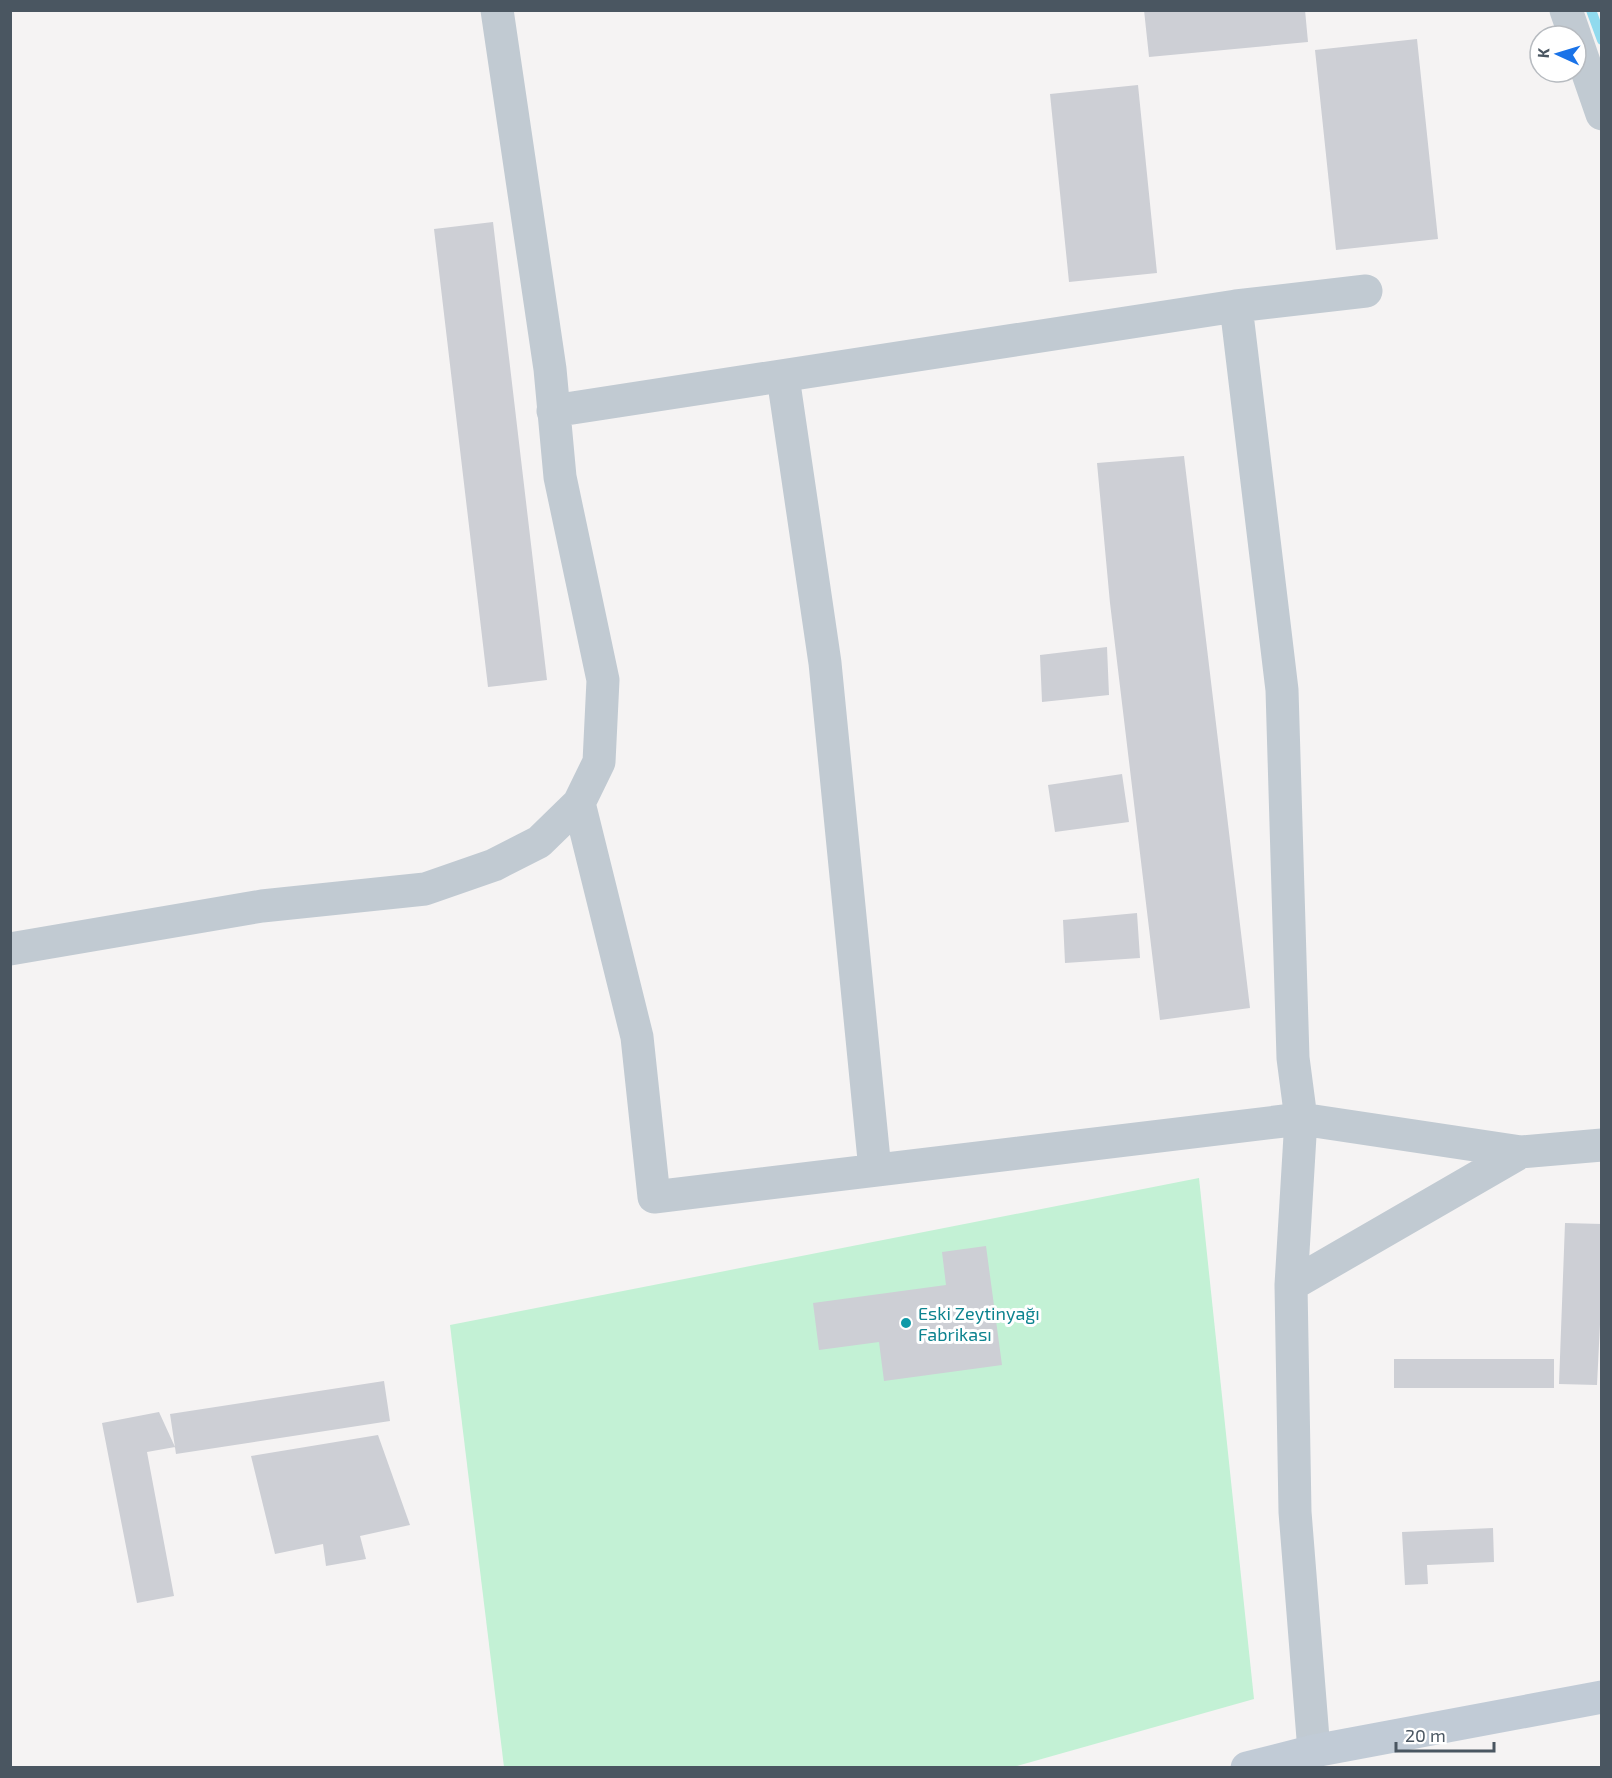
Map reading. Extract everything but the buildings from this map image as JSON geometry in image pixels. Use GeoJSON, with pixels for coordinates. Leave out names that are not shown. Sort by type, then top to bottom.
{"type":"FeatureCollection","features":[{"type":"Feature","properties":{"kind":"street"},"geometry":{"type":"LineString","coordinates":[[10,949],[262,906],[425,889],[494,866],[539,843],[579,803],[599,762],[603,680],[560,477],[550,369],[497,10]]}},
{"type":"Feature","properties":{"kind":"street"},"geometry":{"type":"LineString","coordinates":[[1588,73],[1602,114]]}},
{"type":"Feature","properties":{"kind":"street"},"geometry":{"type":"LineString","coordinates":[[553,411],[1236,306],[1366,291]]}},
{"type":"Feature","properties":{"kind":"street"},"geometry":{"type":"LineString","coordinates":[[1236,306],[1282,690],[1293,1059],[1301,1119],[1292,1285],[1295,1512],[1314,1751]]}},
{"type":"Feature","properties":{"kind":"street"},"geometry":{"type":"LineString","coordinates":[[783,377],[825,663],[875,1170]]}},
{"type":"Feature","properties":{"kind":"street"},"geometry":{"type":"LineString","coordinates":[[579,803],[637,1038],[654,1197],[1301,1119],[1521,1152],[1602,1145]]}},
{"type":"Feature","properties":{"kind":"street"},"geometry":{"type":"LineString","coordinates":[[1292,1285],[1521,1152]]}},
{"type":"Feature","properties":{"kind":"street"},"geometry":{"type":"LineString","coordinates":[[1247,1767],[1314,1751],[1602,1697]]}},
{"type":"Feature","properties":{"kind":"green space"},"geometry":{"type":"Polygon","coordinates":[[[1199,1178],[1254,1699],[1013,1767],[504,1767],[450,1325],[1199,1178]]]}},
{"type":"Feature","properties":{"kind":"waterway"},"geometry":{"type":"LineString","coordinates":[[1591,10],[1602,40]]}},
{"type":"Feature","properties":{"kind":"place","name":"Eski Zeytinyağı Fabrikası"},"geometry":{"type":"Point","coordinates":[906,1323]}}]}
